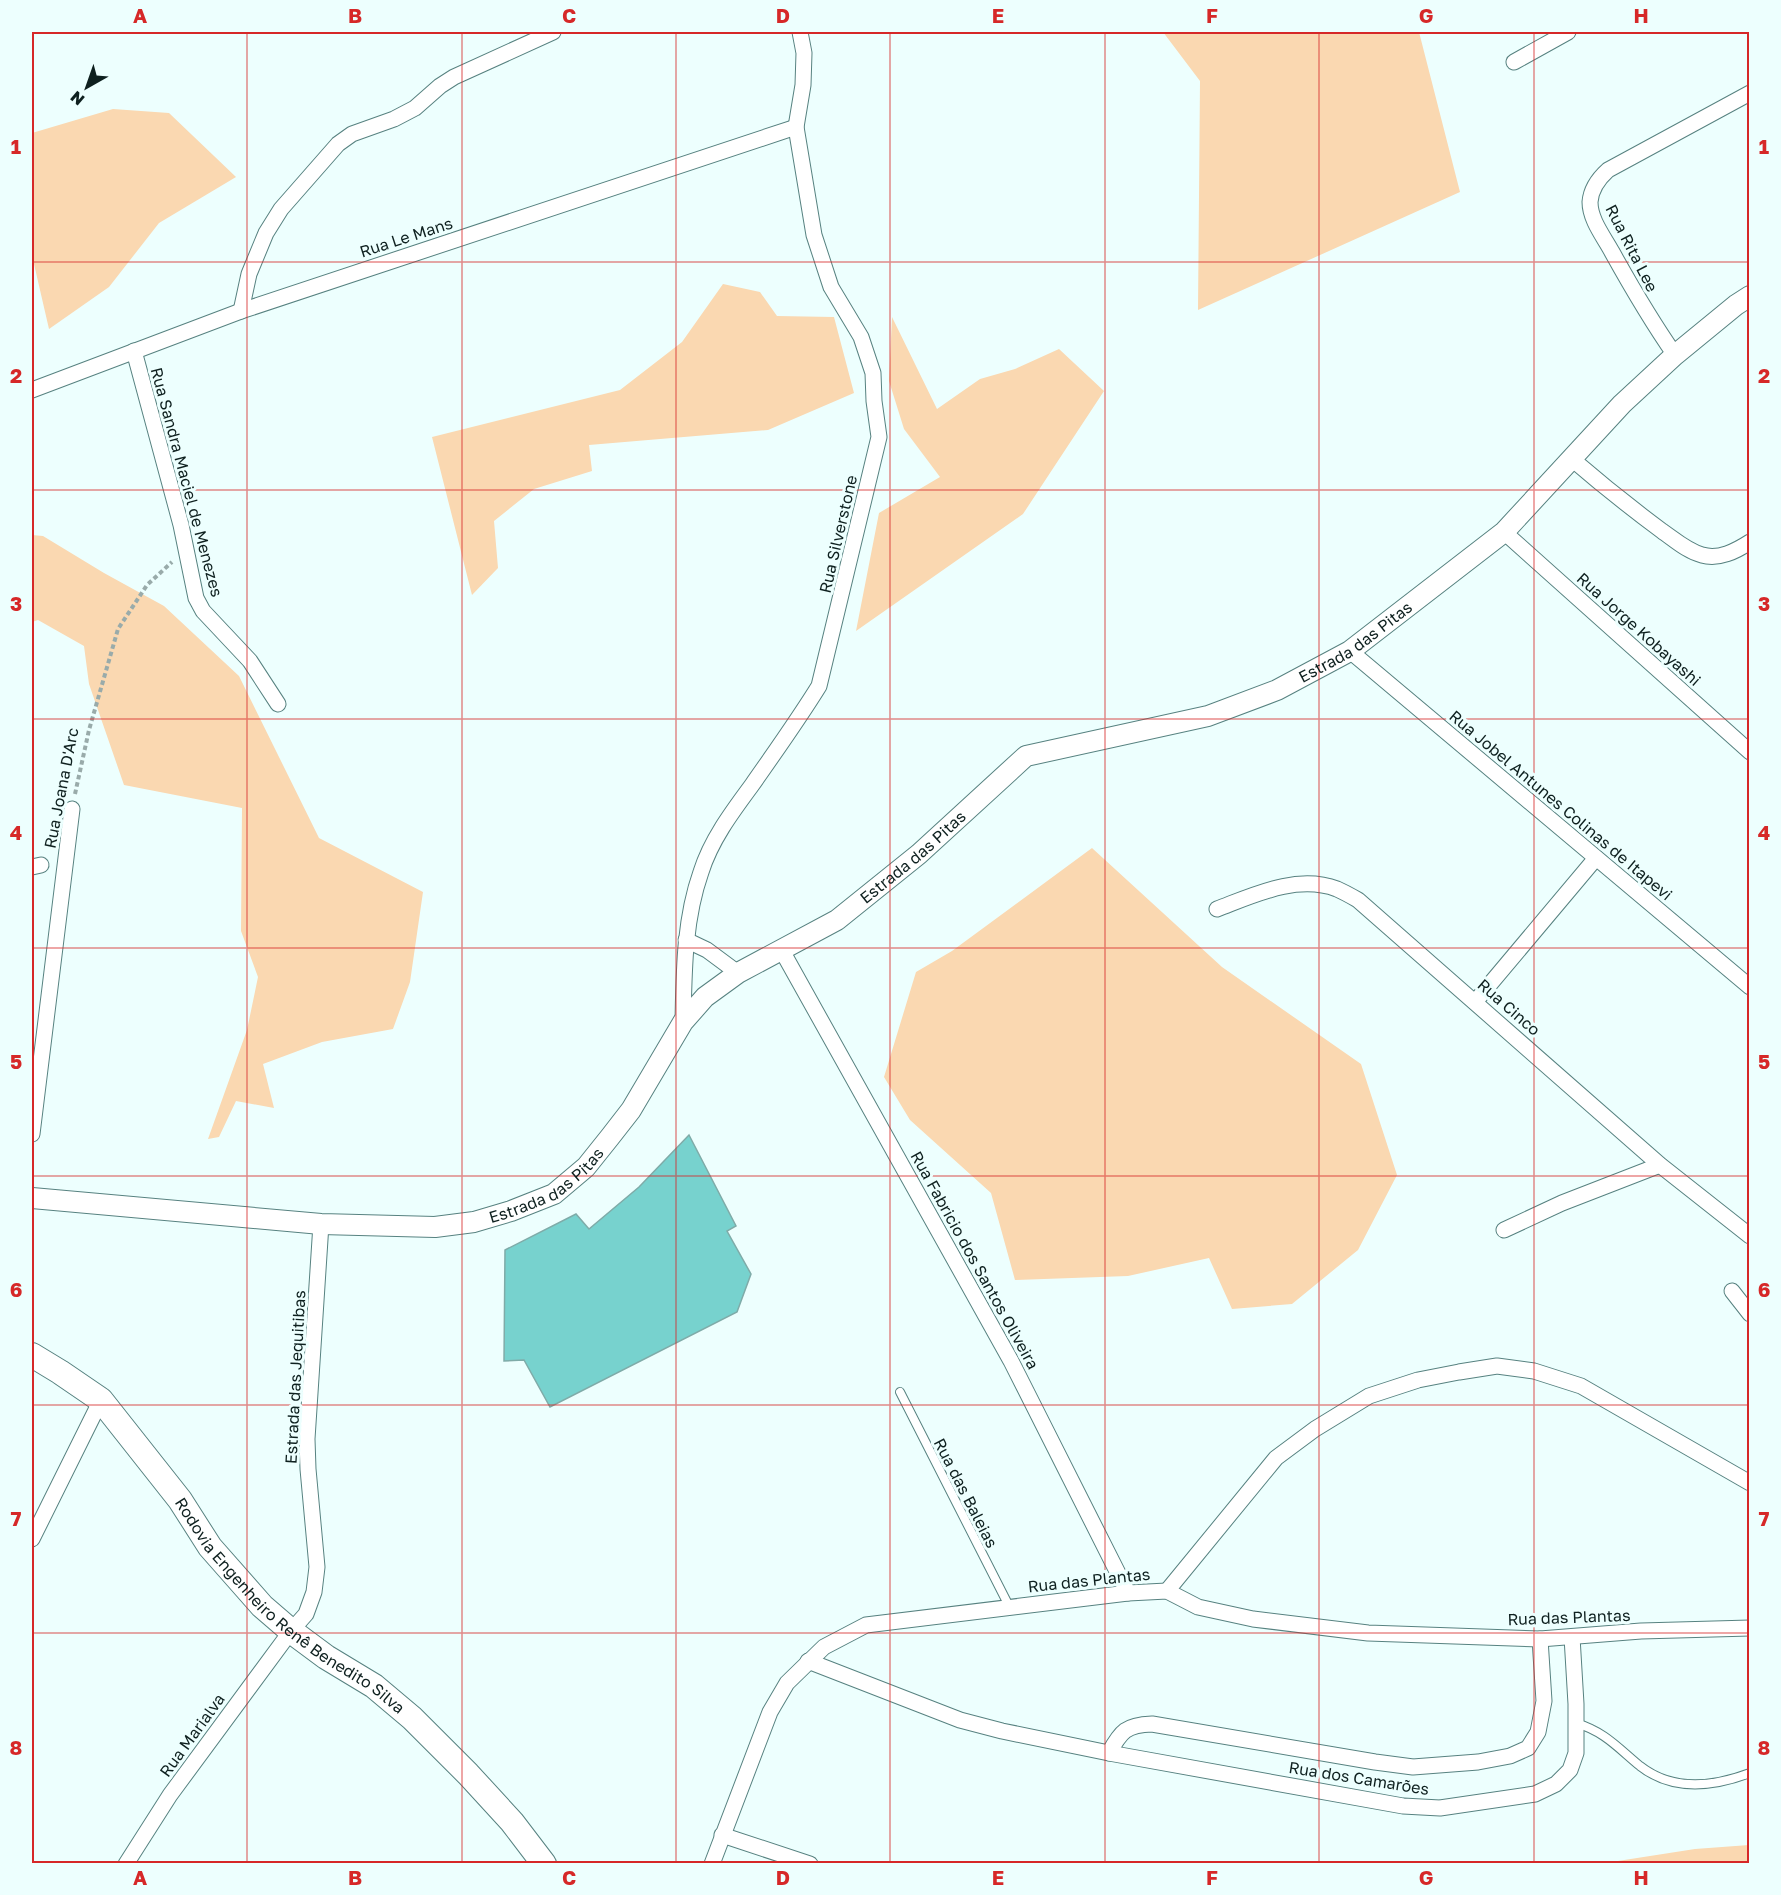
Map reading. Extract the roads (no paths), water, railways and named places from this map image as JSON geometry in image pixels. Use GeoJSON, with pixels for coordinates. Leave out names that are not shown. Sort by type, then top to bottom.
{"type":"FeatureCollection","features":[{"type":"Feature","properties":{"kind":"main road","name":"Rodovia Engenheiro Renê Benedito Silva"},"geometry":{"type":"LineString","coordinates":[[32,1355],[101,1400],[180,1500],[210,1547],[262,1606],[326,1657],[374,1686],[412,1719],[468,1774],[512,1822],[544,1863]]}},
{"type":"Feature","properties":{"kind":"street"},"geometry":{"type":"LineString","coordinates":[[241,311],[249,274],[266,233],[281,209],[338,144],[352,134],[394,119],[415,108],[454,77],[553,32]]}},
{"type":"Feature","properties":{"kind":"street","name":"Rua Silverstone"},"geometry":{"type":"LineString","coordinates":[[683,1022],[686,940],[700,872],[712,844],[819,686],[879,437],[873,373],[861,338],[831,286],[812,224],[796,127],[803,85],[804,52],[800,32]]}},
{"type":"Feature","properties":{"kind":"street"},"geometry":{"type":"LineString","coordinates":[[1514,62],[1568,32]]}},
{"type":"Feature","properties":{"kind":"street","name":"Rua Rita Lee"},"geometry":{"type":"LineString","coordinates":[[1676,355],[1648,316],[1594,220],[1590,201],[1592,192],[1596,183],[1608,171],[1749,93]]}},
{"type":"Feature","properties":{"kind":"street","name":"Rua Le Mans"},"geometry":{"type":"LineString","coordinates":[[32,390],[241,311],[796,127]]}},
{"type":"Feature","properties":{"kind":"street","name":"Estrada das Pitas"},"geometry":{"type":"LineString","coordinates":[[32,1198],[321,1224],[435,1227],[474,1222],[511,1211],[554,1194],[586,1167],[631,1110],[683,1022],[705,997],[738,973],[837,920],[919,854],[1026,756],[1208,716],[1277,690],[1350,651],[1504,532],[1622,405],[1676,355],[1736,304],[1749,296]]}},
{"type":"Feature","properties":{"kind":"street","name":"Rua Sandra Maciel de Menezes"},"geometry":{"type":"LineString","coordinates":[[134,351],[161,447],[196,598],[203,611],[250,661],[278,704]]}},
{"type":"Feature","properties":{"kind":"street"},"geometry":{"type":"LineString","coordinates":[[1572,459],[1615,496],[1689,550],[1704,556],[1720,555],[1735,551],[1749,542]]}},
{"type":"Feature","properties":{"kind":"street","name":"Rua Jorge Kobayashi"},"geometry":{"type":"LineString","coordinates":[[1504,532],[1749,752]]}},
{"type":"Feature","properties":{"kind":"street","name":"Rua Jobel Antunes Colinas de Itapevi"},"geometry":{"type":"LineString","coordinates":[[1350,651],[1749,987]]}},
{"type":"Feature","properties":{"kind":"street","name":"Rua Joana D'Arc"},"geometry":{"type":"LineString","coordinates":[[32,1134],[72,809]]}},
{"type":"Feature","properties":{"kind":"street"},"geometry":{"type":"LineString","coordinates":[[1475,1002],[1596,858]]}},
{"type":"Feature","properties":{"kind":"street","name":"Rua Cinco"},"geometry":{"type":"LineString","coordinates":[[1217,909],[1269,889],[1309,883],[1336,888],[1358,900],[1660,1164],[1749,1236]]}},
{"type":"Feature","properties":{"kind":"street"},"geometry":{"type":"LineString","coordinates":[[686,940],[706,950],[738,973]]}},
{"type":"Feature","properties":{"kind":"street","name":"Rua Fabricio dos Santos Oliveira"},"geometry":{"type":"LineString","coordinates":[[781,949],[1006,1351],[1128,1593]]}},
{"type":"Feature","properties":{"kind":"street"},"geometry":{"type":"LineString","coordinates":[[1504,1230],[1562,1203],[1660,1164]]}},
{"type":"Feature","properties":{"kind":"street","name":"Estrada das Jequitibas"},"geometry":{"type":"LineString","coordinates":[[291,1631],[306,1614],[314,1592],[317,1567],[307,1439],[321,1224]]}},
{"type":"Feature","properties":{"kind":"street"},"geometry":{"type":"LineString","coordinates":[[1732,1291],[1749,1314]]}},
{"type":"Feature","properties":{"kind":"street"},"geometry":{"type":"LineString","coordinates":[[1167,1591],[1276,1458],[1315,1429],[1370,1396],[1418,1380],[1459,1372],[1497,1366],[1534,1371],[1581,1386],[1749,1483]]}},
{"type":"Feature","properties":{"kind":"street"},"geometry":{"type":"LineString","coordinates":[[32,1539],[101,1400]]}},
{"type":"Feature","properties":{"kind":"street","name":"Rua das Plantas"},"geometry":{"type":"LineString","coordinates":[[712,1863],[770,1712],[787,1683],[824,1647],[866,1625],[1009,1606],[1167,1591],[1198,1607],[1253,1619],[1368,1633],[1540,1639],[1641,1631],[1749,1628]]}},
{"type":"Feature","properties":{"kind":"street","name":"Rua Marialva"},"geometry":{"type":"LineString","coordinates":[[126,1863],[170,1795],[291,1631]]}},
{"type":"Feature","properties":{"kind":"street","name":"Rua dos Camarões"},"geometry":{"type":"LineString","coordinates":[[808,1662],[960,1720],[1002,1731],[1109,1753],[1403,1806],[1440,1808],[1535,1794],[1556,1784],[1570,1770],[1576,1753],[1572,1636]]}},
{"type":"Feature","properties":{"kind":"street","name":"Rua dos Camarões"},"geometry":{"type":"LineString","coordinates":[[1109,1753],[1119,1734],[1136,1725],[1152,1724],[1413,1767],[1478,1762],[1510,1756],[1528,1748],[1538,1732],[1544,1701],[1540,1639]]}},
{"type":"Feature","properties":{"kind":"street"},"geometry":{"type":"LineString","coordinates":[[722,1835],[810,1863]]}},
{"type":"Feature","properties":{"kind":"lane","name":"Rua das Baleias"},"geometry":{"type":"LineString","coordinates":[[900,1392],[1009,1606]]}},
{"type":"Feature","properties":{"kind":"lane"},"geometry":{"type":"LineString","coordinates":[[1576,1723],[1593,1728],[1642,1768],[1660,1779],[1676,1784],[1700,1785],[1749,1773]]}}]}
